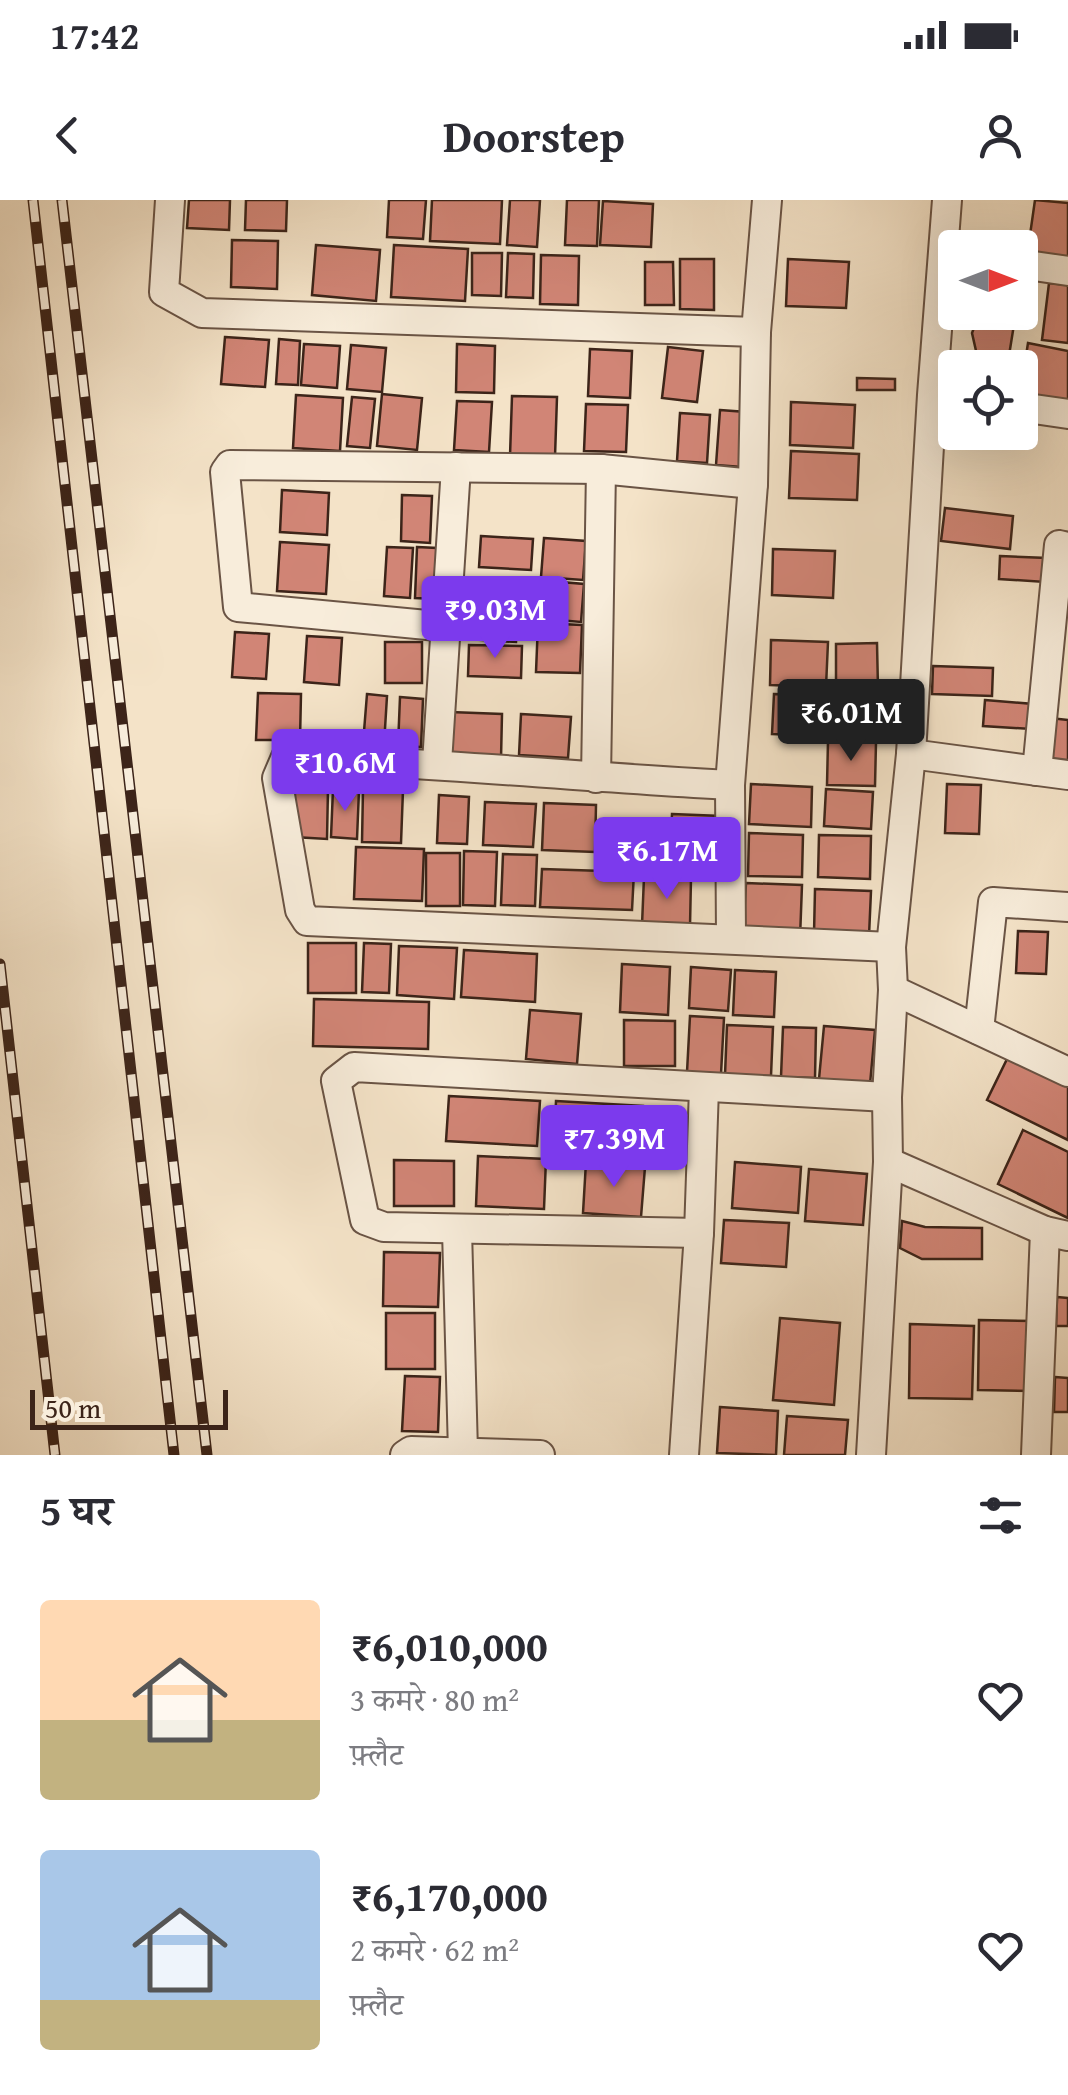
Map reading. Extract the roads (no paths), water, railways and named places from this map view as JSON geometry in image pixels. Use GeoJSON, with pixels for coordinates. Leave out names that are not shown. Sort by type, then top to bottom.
{"type":"FeatureCollection","features":[{"type":"Feature","properties":{"kind":"street"},"geometry":{"type":"LineString","coordinates":[[170,200],[164,292],[202,313],[756,332]]}},
{"type":"Feature","properties":{"kind":"street"},"geometry":{"type":"LineString","coordinates":[[731,938],[730,785],[753,484],[756,332],[767,200]]}},
{"type":"Feature","properties":{"kind":"street"},"geometry":{"type":"LineString","coordinates":[[947,200],[948,230]]}},
{"type":"Feature","properties":{"kind":"street"},"geometry":{"type":"LineString","coordinates":[[1038,266],[1068,270]]}},
{"type":"Feature","properties":{"kind":"street"},"geometry":{"type":"LineString","coordinates":[[1038,410],[1068,414]]}},
{"type":"Feature","properties":{"kind":"street"},"geometry":{"type":"LineString","coordinates":[[871,1455],[888,1162],[891,947],[938,450]]}},
{"type":"Feature","properties":{"kind":"street"},"geometry":{"type":"LineString","coordinates":[[448,627],[238,607],[225,472],[230,465],[601,470],[753,484]]}},
{"type":"Feature","properties":{"kind":"street"},"geometry":{"type":"LineString","coordinates":[[437,763],[456,468]]}},
{"type":"Feature","properties":{"kind":"street"},"geometry":{"type":"LineString","coordinates":[[596,778],[601,470]]}},
{"type":"Feature","properties":{"kind":"street"},"geometry":{"type":"LineString","coordinates":[[1037,771],[1058,642],[1059,546],[1068,547]]}},
{"type":"Feature","properties":{"kind":"street"},"geometry":{"type":"LineString","coordinates":[[911,754],[1068,775]]}},
{"type":"Feature","properties":{"kind":"street"},"geometry":{"type":"LineString","coordinates":[[730,785],[286,756],[277,778],[300,910],[308,920],[891,947]]}},
{"type":"Feature","properties":{"kind":"street"},"geometry":{"type":"LineString","coordinates":[[979,1030],[993,902],[1068,906]]}},
{"type":"Feature","properties":{"kind":"street"},"geometry":{"type":"LineString","coordinates":[[893,990],[1068,1072]]}},
{"type":"Feature","properties":{"kind":"street"},"geometry":{"type":"LineString","coordinates":[[699,1233],[456,1230],[384,1227],[365,1220],[336,1081],[354,1067],[887,1097]]}},
{"type":"Feature","properties":{"kind":"street"},"geometry":{"type":"LineString","coordinates":[[684,1455],[704,1088]]}},
{"type":"Feature","properties":{"kind":"street"},"geometry":{"type":"LineString","coordinates":[[888,1162],[1057,1234],[1036,1455]]}},
{"type":"Feature","properties":{"kind":"street"},"geometry":{"type":"LineString","coordinates":[[456,1230],[463,1452]]}},
{"type":"Feature","properties":{"kind":"street"},"geometry":{"type":"LineString","coordinates":[[404,1455],[411,1451],[540,1455]]}},
{"type":"Feature","properties":{"kind":"railway"},"geometry":{"type":"LineString","coordinates":[[33,200],[174,1455]]}},
{"type":"Feature","properties":{"kind":"railway"},"geometry":{"type":"LineString","coordinates":[[62,200],[207,1455]]}},
{"type":"Feature","properties":{"kind":"railway"},"geometry":{"type":"LineString","coordinates":[[0,964],[55,1455]]}}]}
